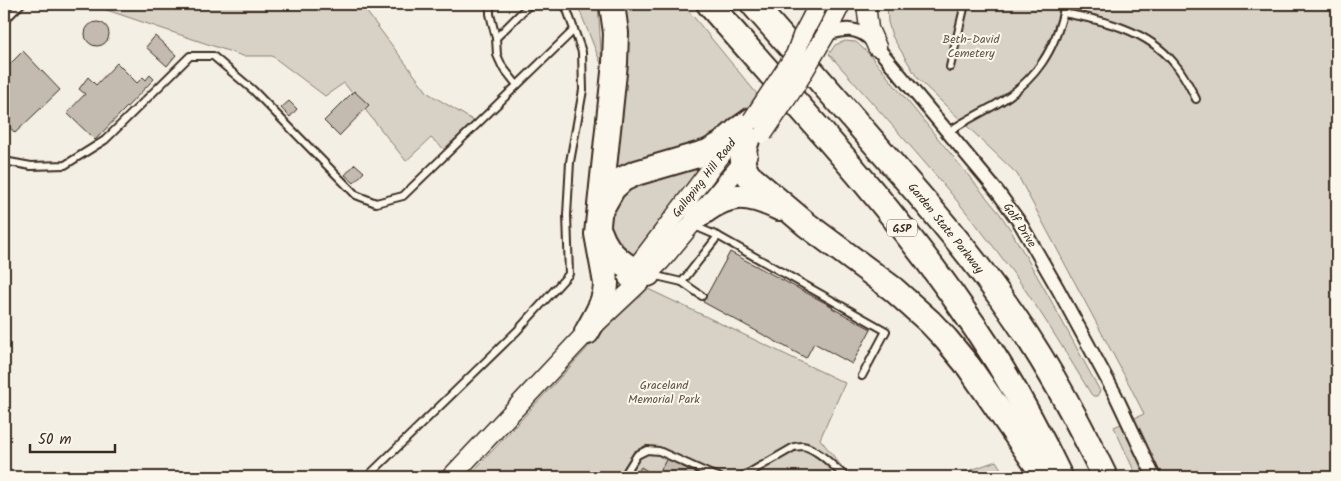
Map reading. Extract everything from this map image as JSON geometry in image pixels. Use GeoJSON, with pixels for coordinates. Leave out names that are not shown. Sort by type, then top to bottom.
{"type":"FeatureCollection","features":[{"type":"Feature","properties":{"kind":"highway"},"geometry":{"type":"LineString","coordinates":[[587,332],[603,302],[606,288],[598,244],[598,218],[615,63],[616,33],[612,4]]}},
{"type":"Feature","properties":{"kind":"highway","name":"GSP"},"geometry":{"type":"LineString","coordinates":[[709,4],[862,180],[935,271],[975,327],[1008,379],[1060,477]]}},
{"type":"Feature","properties":{"kind":"highway","name":"Garden State Parkway"},"geometry":{"type":"LineString","coordinates":[[756,6],[932,210],[1000,296],[1051,374],[1074,414],[1105,477]]}},
{"type":"Feature","properties":{"kind":"highway"},"geometry":{"type":"LineString","coordinates":[[641,272],[623,263],[607,248],[601,236],[598,218],[613,188],[623,179],[636,173],[708,152],[722,144],[739,129],[757,127]]}},
{"type":"Feature","properties":{"kind":"highway"},"geometry":{"type":"LineString","coordinates":[[757,127],[747,140],[742,151],[746,172],[807,225],[893,289],[939,331],[969,367],[1045,477]]}},
{"type":"Feature","properties":{"kind":"highway"},"geometry":{"type":"LineString","coordinates":[[695,220],[707,209],[722,200],[743,197],[772,205],[807,225]]}},
{"type":"Feature","properties":{"kind":"main road","name":"Galloping Hill Road"},"geometry":{"type":"LineString","coordinates":[[641,272],[734,139],[757,127],[796,86],[826,34],[840,4]]}},
{"type":"Feature","properties":{"kind":"main road"},"geometry":{"type":"LineString","coordinates":[[866,4],[870,29],[878,47]]}},
{"type":"Feature","properties":{"kind":"main road","name":"Galloping Hill Road"},"geometry":{"type":"LineString","coordinates":[[757,127],[795,55],[815,10]]}},
{"type":"Feature","properties":{"kind":"main road"},"geometry":{"type":"LineString","coordinates":[[795,55],[807,44],[826,34]]}},
{"type":"Feature","properties":{"kind":"main road","name":"Galloping Hill Road"},"geometry":{"type":"LineString","coordinates":[[451,477],[641,272],[695,220],[743,162]]}},
{"type":"Feature","properties":{"kind":"street","name":"Golf Drive"},"geometry":{"type":"LineString","coordinates":[[826,34],[844,30],[856,30],[866,35],[997,191],[1020,222],[1115,394],[1154,477]]}},
{"type":"Feature","properties":{"kind":"lane"},"geometry":{"type":"LineString","coordinates":[[490,4],[497,55],[502,66],[518,85]]}},
{"type":"Feature","properties":{"kind":"lane"},"geometry":{"type":"LineString","coordinates":[[496,38],[530,4]]}},
{"type":"Feature","properties":{"kind":"lane"},"geometry":{"type":"LineString","coordinates":[[367,477],[517,331],[569,274],[567,215],[570,162],[583,90],[582,52],[565,4]]}},
{"type":"Feature","properties":{"kind":"lane"},"geometry":{"type":"LineString","coordinates":[[950,67],[965,4]]}},
{"type":"Feature","properties":{"kind":"lane"},"geometry":{"type":"LineString","coordinates":[[948,132],[1004,100],[1027,82],[1048,56],[1055,40],[1065,4]]}},
{"type":"Feature","properties":{"kind":"lane"},"geometry":{"type":"LineString","coordinates":[[4,21],[18,5]]}},
{"type":"Feature","properties":{"kind":"lane"},"geometry":{"type":"LineString","coordinates":[[1063,14],[1100,20],[1119,26],[1156,46],[1175,64],[1184,76],[1196,99]]}},
{"type":"Feature","properties":{"kind":"lane"},"geometry":{"type":"LineString","coordinates":[[4,161],[31,166],[65,165],[105,140],[190,56],[213,56],[253,90],[356,194],[376,204],[402,196],[574,30]]}},
{"type":"Feature","properties":{"kind":"lane"},"geometry":{"type":"LineString","coordinates":[[695,220],[718,236],[886,331],[862,376]]}},
{"type":"Feature","properties":{"kind":"lane"},"geometry":{"type":"LineString","coordinates":[[682,282],[718,236]]}},
{"type":"Feature","properties":{"kind":"lane"},"geometry":{"type":"LineString","coordinates":[[641,272],[682,282],[702,296]]}},
{"type":"Feature","properties":{"kind":"lane"},"geometry":{"type":"LineString","coordinates":[[742,477],[794,447],[802,446],[816,452],[846,477]]}},
{"type":"Feature","properties":{"kind":"lane"},"geometry":{"type":"LineString","coordinates":[[627,471],[637,455],[647,450],[659,451],[719,477]]}},
{"type":"Feature","properties":{"kind":"green space"},"geometry":{"type":"Polygon","coordinates":[[[89,4],[368,4],[363,7],[428,93],[474,121],[444,149],[431,138],[406,161],[344,83],[325,96],[272,56],[243,56],[89,4]]]}},
{"type":"Feature","properties":{"kind":"green space"},"geometry":{"type":"Polygon","coordinates":[[[577,4],[598,4],[602,66],[577,4]]]}},
{"type":"Feature","properties":{"kind":"green space"},"geometry":{"type":"Polygon","coordinates":[[[620,4],[683,4],[757,94],[732,130],[615,177],[620,4]]]}},
{"type":"Feature","properties":{"kind":"green space","name":"Beth-David Cemetery"},"geometry":{"type":"Polygon","coordinates":[[[887,4],[1337,4],[1337,477],[1137,477],[1114,427],[1144,414],[1130,386],[1017,174],[918,79],[892,36],[888,22],[887,4]]]}},
{"type":"Feature","properties":{"kind":"green space"},"geometry":{"type":"Polygon","coordinates":[[[845,41],[856,42],[869,54],[1000,214],[1048,295],[1100,391],[1097,396],[1091,394],[1029,295],[997,251],[927,165],[829,54],[835,45],[845,41]]]}},
{"type":"Feature","properties":{"kind":"green space"},"geometry":{"type":"Polygon","coordinates":[[[700,162],[701,168],[633,258],[626,254],[609,229],[610,199],[616,190],[700,162]]]}},
{"type":"Feature","properties":{"kind":"green space","name":"Graceland Memorial Park"},"geometry":{"type":"Polygon","coordinates":[[[644,287],[845,383],[820,439],[850,477],[468,477],[644,287]]]}},
{"type":"Feature","properties":{"kind":"green space"},"geometry":{"type":"Polygon","coordinates":[[[996,461],[1006,477],[952,477],[996,461]]]}},
{"type":"Feature","properties":{"kind":"building"},"geometry":{"type":"Polygon","coordinates":[[[97,22],[102,23],[108,29],[108,39],[102,45],[97,46],[92,45],[86,39],[85,34],[86,29],[92,23],[97,22]]]}},
{"type":"Feature","properties":{"kind":"building"},"geometry":{"type":"Polygon","coordinates":[[[155,36],[176,55],[167,66],[146,47],[155,36]]]}},
{"type":"Feature","properties":{"kind":"building"},"geometry":{"type":"Polygon","coordinates":[[[23,51],[60,90],[15,133],[4,121],[4,70],[23,51]]]}},
{"type":"Feature","properties":{"kind":"building"},"geometry":{"type":"Polygon","coordinates":[[[117,63],[137,83],[143,77],[146,80],[150,75],[154,79],[95,140],[67,113],[85,94],[79,89],[88,77],[96,85],[117,63]]]}},
{"type":"Feature","properties":{"kind":"building"},"geometry":{"type":"Polygon","coordinates":[[[354,91],[369,105],[339,136],[324,121],[354,91]]]}},
{"type":"Feature","properties":{"kind":"building"},"geometry":{"type":"Polygon","coordinates":[[[289,101],[297,109],[290,117],[281,108],[289,101]]]}},
{"type":"Feature","properties":{"kind":"building"},"geometry":{"type":"Polygon","coordinates":[[[355,164],[364,172],[354,183],[345,175],[355,164]]]}},
{"type":"Feature","properties":{"kind":"building"},"geometry":{"type":"Polygon","coordinates":[[[730,252],[871,329],[852,364],[814,343],[806,358],[703,302],[730,252]]]}},
{"type":"Feature","properties":{"kind":"building"},"geometry":{"type":"Polygon","coordinates":[[[667,458],[705,477],[657,477],[667,458]]]}},
{"type":"Feature","properties":{"kind":"building"},"geometry":{"type":"Polygon","coordinates":[[[641,467],[657,477],[635,477],[641,467]]]}}]}
